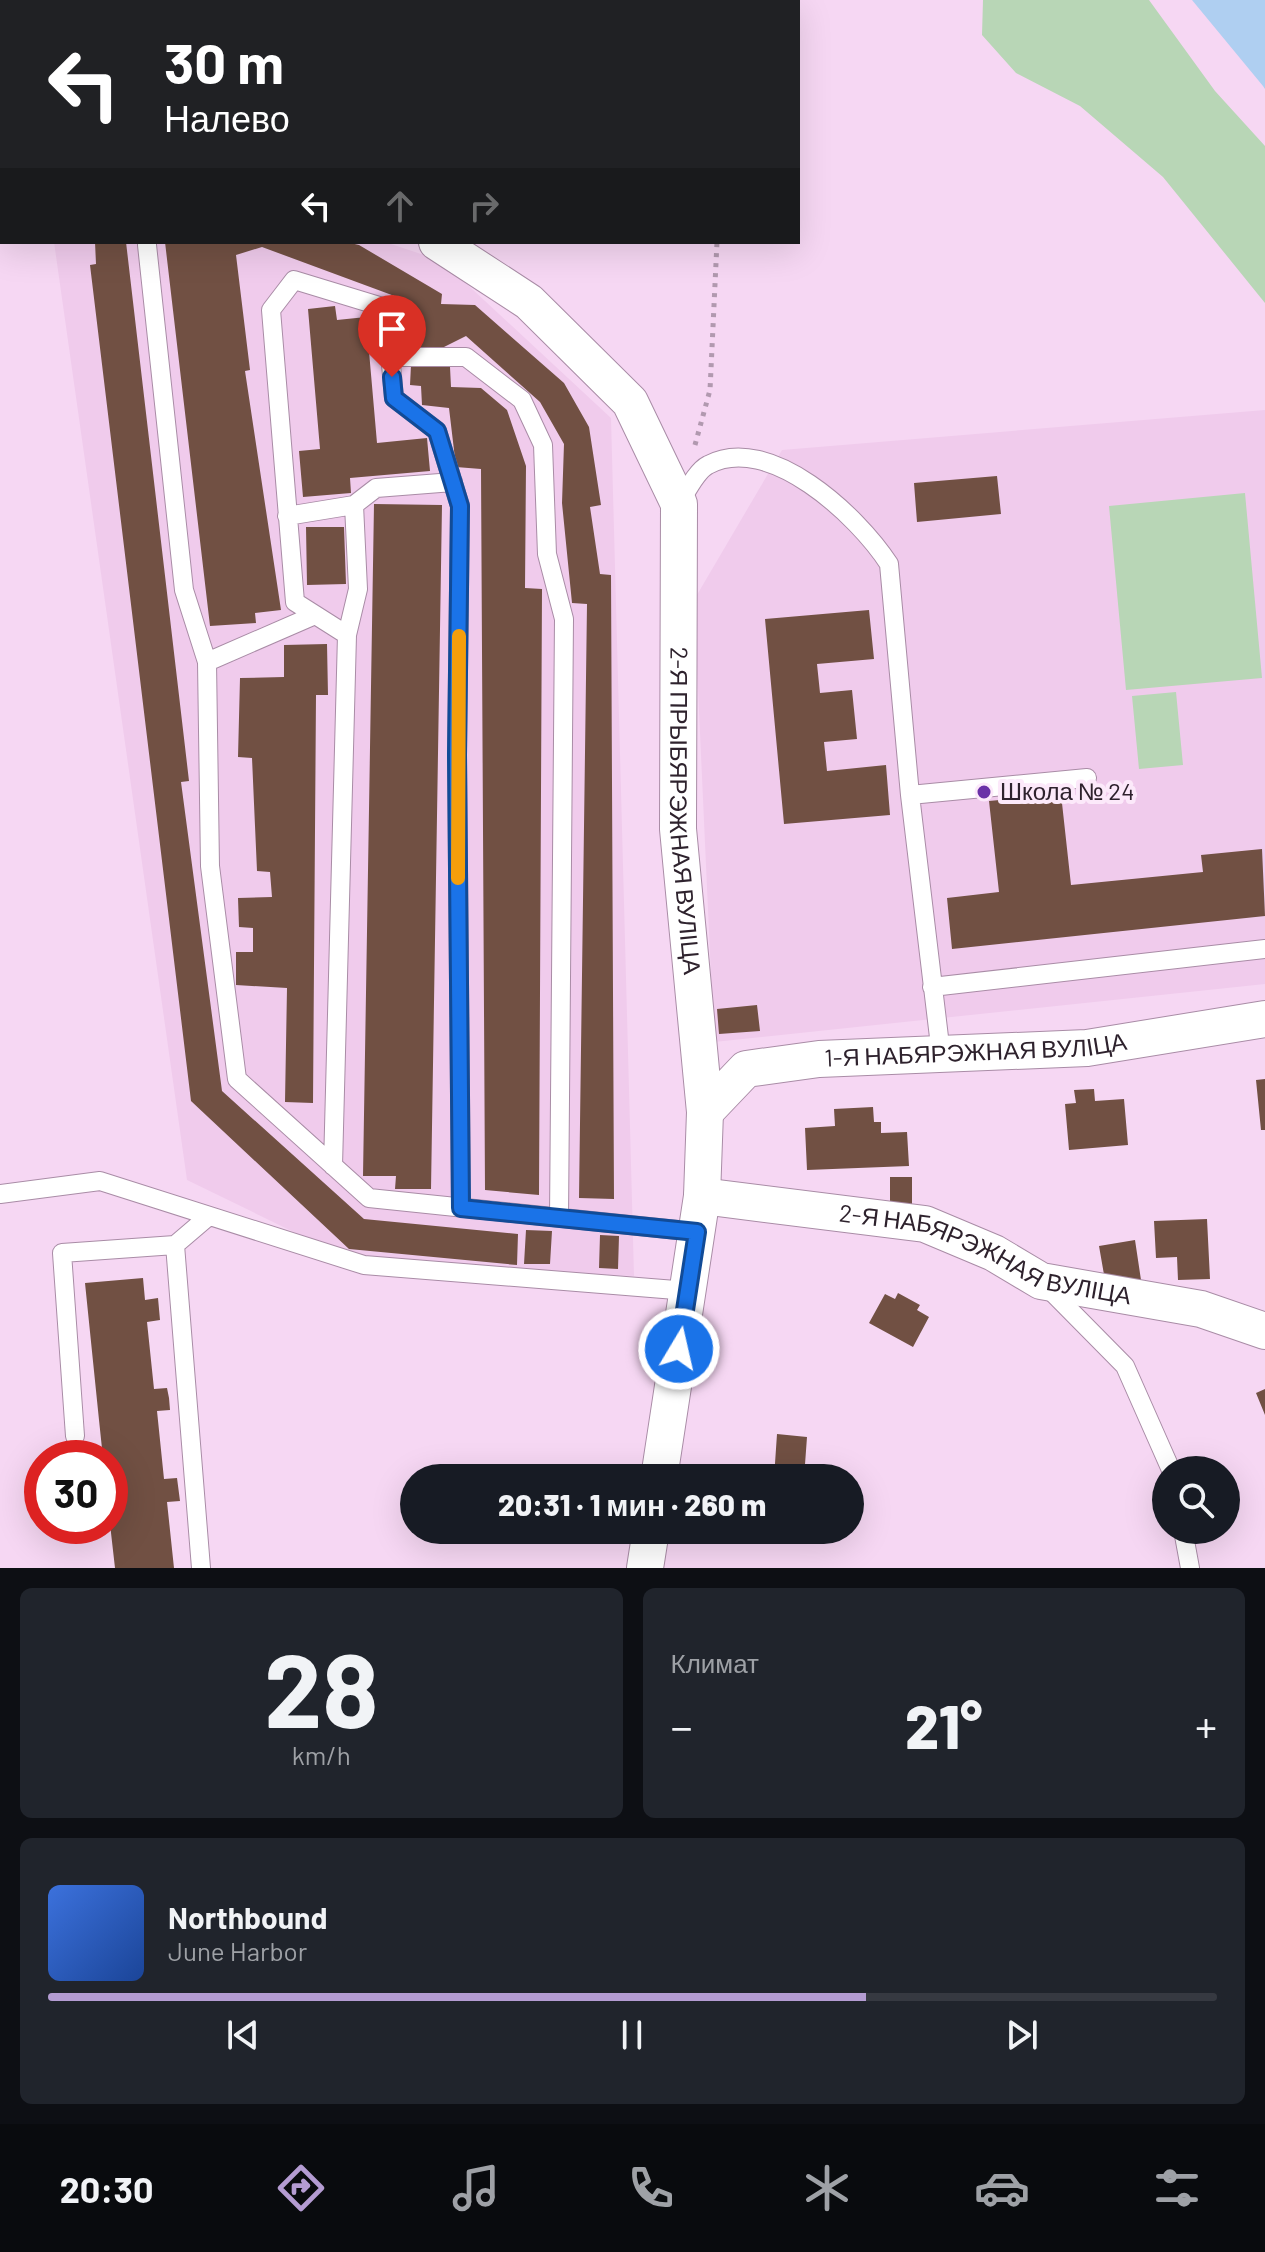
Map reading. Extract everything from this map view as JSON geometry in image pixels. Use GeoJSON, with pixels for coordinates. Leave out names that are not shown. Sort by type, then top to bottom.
{"type":"FeatureCollection","features":[{"type":"Feature","properties":{"kind":"street","name":"2-Я ПРЫБЯРЭЖНАЯ ВУЛІЦА"},"geometry":{"type":"LineString","coordinates":[[440,244],[529,302],[630,402],[679,504],[678,829],[705,1112],[702,1196],[661,1464]]}},
{"type":"Feature","properties":{"kind":"street","name":"1-Я НАБЯРЭЖНАЯ ВУЛІЦА"},"geometry":{"type":"LineString","coordinates":[[705,1112],[746,1069],[819,1059],[1087,1048],[1265,1019]]}},
{"type":"Feature","properties":{"kind":"street","name":"2-Я НАБЯРЭЖНАЯ ВУЛІЦА"},"geometry":{"type":"LineString","coordinates":[[702,1196],[925,1224],[994,1253],[1041,1281],[1201,1309],[1265,1331]]}},
{"type":"Feature","properties":{"kind":"street"},"geometry":{"type":"LineString","coordinates":[[645,1568],[649,1544]]}},
{"type":"Feature","properties":{"kind":"lane"},"geometry":{"type":"LineString","coordinates":[[147,245],[184,590],[207,662],[210,866],[237,1079],[369,1198],[697,1232]]}},
{"type":"Feature","properties":{"kind":"lane"},"geometry":{"type":"LineString","coordinates":[[347,635],[295,602],[271,310],[294,280],[386,308],[394,398],[437,431],[460,506],[457,770],[461,1208]]}},
{"type":"Feature","properties":{"kind":"lane"},"geometry":{"type":"LineString","coordinates":[[390,357],[466,357],[522,400],[543,445],[547,554],[564,619],[559,1218]]}},
{"type":"Feature","properties":{"kind":"lane"},"geometry":{"type":"LineString","coordinates":[[679,504],[705,466],[735,455],[773,465],[813,486],[869,534],[889,564],[910,795],[941,1054]]}},
{"type":"Feature","properties":{"kind":"lane"},"geometry":{"type":"LineString","coordinates":[[287,516],[354,505],[376,488],[453,482]]}},
{"type":"Feature","properties":{"kind":"lane"},"geometry":{"type":"LineString","coordinates":[[333,1166],[347,635],[358,589],[354,505]]}},
{"type":"Feature","properties":{"kind":"lane"},"geometry":{"type":"LineString","coordinates":[[207,662],[315,615]]}},
{"type":"Feature","properties":{"kind":"lane"},"geometry":{"type":"LineString","coordinates":[[910,795],[1087,778]]}},
{"type":"Feature","properties":{"kind":"lane"},"geometry":{"type":"LineString","coordinates":[[932,987],[1265,949]]}},
{"type":"Feature","properties":{"kind":"lane"},"geometry":{"type":"LineString","coordinates":[[0,1194],[100,1181],[364,1265],[688,1291]]}},
{"type":"Feature","properties":{"kind":"lane"},"geometry":{"type":"LineString","coordinates":[[75,1436],[62,1253],[175,1245],[209,1216]]}},
{"type":"Feature","properties":{"kind":"lane"},"geometry":{"type":"LineString","coordinates":[[175,1245],[201,1568]]}},
{"type":"Feature","properties":{"kind":"lane"},"geometry":{"type":"LineString","coordinates":[[1041,1281],[1125,1366],[1165,1456]]}},
{"type":"Feature","properties":{"kind":"lane"},"geometry":{"type":"LineString","coordinates":[[1186,1544],[1190,1568]]}},
{"type":"Feature","properties":{"kind":"path"},"geometry":{"type":"LineString","coordinates":[[694,447],[710,390],[717,244]]}},
{"type":"Feature","properties":{"kind":"shaded area"},"geometry":{"type":"Polygon","coordinates":[[[54,244],[391,244],[442,261],[611,418],[634,1276],[475,1269],[341,1255],[187,1180],[54,244]]]}},
{"type":"Feature","properties":{"kind":"shaded area","name":"Школа № 24"},"geometry":{"type":"Polygon","coordinates":[[[1265,410],[1265,984],[714,1042],[694,600],[782,450],[1265,410]]]}},
{"type":"Feature","properties":{"kind":"green space"},"geometry":{"type":"Polygon","coordinates":[[[983,0],[1149,0],[1215,91],[1265,146],[1265,303],[1163,177],[1080,106],[1016,73],[982,35],[983,0]]]}},
{"type":"Feature","properties":{"kind":"green space"},"geometry":{"type":"Polygon","coordinates":[[[1245,493],[1262,678],[1126,690],[1109,506],[1245,493]]]}},
{"type":"Feature","properties":{"kind":"green space"},"geometry":{"type":"Polygon","coordinates":[[[1176,692],[1183,765],[1139,769],[1132,696],[1176,692]]]}},
{"type":"Feature","properties":{"kind":"water"},"geometry":{"type":"Polygon","coordinates":[[[1192,0],[1265,0],[1265,89],[1263,86],[1192,0]]]}},
{"type":"Feature","properties":{"kind":"building"},"geometry":{"type":"Polygon","coordinates":[[[95,244],[126,244],[189,781],[181,782],[222,1091],[364,1219],[518,1234],[517,1265],[349,1249],[191,1101],[90,265],[96,264],[95,244]]]}},
{"type":"Feature","properties":{"kind":"building"},"geometry":{"type":"Polygon","coordinates":[[[165,244],[359,245],[442,294],[441,304],[475,305],[564,383],[589,427],[601,505],[590,507],[600,574],[611,575],[614,1199],[579,1198],[587,604],[572,603],[562,503],[564,444],[540,402],[466,336],[442,348],[409,347],[408,301],[262,247],[236,255],[250,370],[245,371],[281,610],[255,613],[256,623],[210,626],[165,244]]]}},
{"type":"Feature","properties":{"kind":"building"},"geometry":{"type":"Polygon","coordinates":[[[335,306],[337,320],[366,317],[377,443],[427,438],[430,471],[350,478],[351,493],[303,497],[299,451],[320,449],[308,309],[335,306]]]}},
{"type":"Feature","properties":{"kind":"building"},"geometry":{"type":"Polygon","coordinates":[[[411,365],[450,367],[451,387],[481,388],[507,410],[526,466],[525,588],[542,589],[539,1195],[485,1190],[481,469],[456,467],[449,408],[422,405],[421,386],[410,385],[411,365]]]}},
{"type":"Feature","properties":{"kind":"building"},"geometry":{"type":"Polygon","coordinates":[[[997,476],[1001,514],[917,522],[914,483],[997,476]]]}},
{"type":"Feature","properties":{"kind":"building"},"geometry":{"type":"Polygon","coordinates":[[[374,504],[442,505],[431,1189],[395,1189],[396,1176],[363,1176],[374,504]]]}},
{"type":"Feature","properties":{"kind":"building"},"geometry":{"type":"Polygon","coordinates":[[[306,527],[344,527],[346,584],[307,585],[306,527]]]}},
{"type":"Feature","properties":{"kind":"building"},"geometry":{"type":"Polygon","coordinates":[[[869,610],[874,659],[817,664],[820,693],[852,690],[857,739],[824,742],[827,771],[886,765],[890,815],[784,824],[765,619],[869,610]]]}},
{"type":"Feature","properties":{"kind":"building"},"geometry":{"type":"Polygon","coordinates":[[[327,644],[328,695],[316,695],[313,1103],[285,1102],[287,988],[236,985],[236,952],[253,952],[253,928],[239,927],[238,898],[272,897],[270,872],[257,871],[252,758],[238,757],[240,678],[284,677],[284,645],[327,644]]]}},
{"type":"Feature","properties":{"kind":"building"},"geometry":{"type":"Polygon","coordinates":[[[1061,794],[1071,885],[1203,872],[1201,855],[1262,849],[1265,916],[952,949],[947,898],[999,892],[989,801],[1061,794]]]}},
{"type":"Feature","properties":{"kind":"building"},"geometry":{"type":"Polygon","coordinates":[[[757,1005],[760,1031],[719,1034],[717,1009],[757,1005]]]}},
{"type":"Feature","properties":{"kind":"building"},"geometry":{"type":"Polygon","coordinates":[[[1265,1079],[1265,1130],[1261,1130],[1256,1080],[1265,1079]]]}},
{"type":"Feature","properties":{"kind":"building"},"geometry":{"type":"Polygon","coordinates":[[[1094,1089],[1095,1101],[1124,1099],[1128,1145],[1069,1150],[1065,1104],[1076,1103],[1074,1090],[1094,1089]]]}},
{"type":"Feature","properties":{"kind":"building"},"geometry":{"type":"Polygon","coordinates":[[[873,1107],[874,1122],[881,1122],[881,1133],[907,1132],[909,1166],[807,1170],[805,1128],[835,1126],[834,1109],[873,1107]]]}},
{"type":"Feature","properties":{"kind":"building"},"geometry":{"type":"Polygon","coordinates":[[[890,1177],[912,1177],[912,1204],[890,1204],[890,1177]]]}},
{"type":"Feature","properties":{"kind":"building"},"geometry":{"type":"Polygon","coordinates":[[[1207,1219],[1210,1279],[1178,1280],[1177,1257],[1156,1258],[1154,1221],[1207,1219]]]}},
{"type":"Feature","properties":{"kind":"building"},"geometry":{"type":"Polygon","coordinates":[[[526,1230],[552,1231],[550,1264],[524,1264],[526,1230]]]}},
{"type":"Feature","properties":{"kind":"building"},"geometry":{"type":"Polygon","coordinates":[[[600,1235],[619,1236],[618,1269],[599,1268],[600,1235]]]}},
{"type":"Feature","properties":{"kind":"building"},"geometry":{"type":"Polygon","coordinates":[[[1135,1240],[1141,1280],[1106,1286],[1099,1246],[1135,1240]]]}},
{"type":"Feature","properties":{"kind":"building"},"geometry":{"type":"Polygon","coordinates":[[[143,1278],[145,1300],[158,1298],[160,1320],[147,1322],[154,1389],[167,1388],[169,1398],[170,1410],[157,1411],[164,1479],[177,1478],[180,1501],[167,1502],[174,1568],[115,1568],[112,1544],[128,1544],[128,1440],[101,1440],[85,1283],[143,1278]]]}},
{"type":"Feature","properties":{"kind":"building"},"geometry":{"type":"Polygon","coordinates":[[[898,1293],[920,1305],[917,1310],[929,1317],[913,1347],[869,1323],[885,1294],[895,1299],[898,1293]]]}},
{"type":"Feature","properties":{"kind":"building"},"geometry":{"type":"Polygon","coordinates":[[[1265,1389],[1265,1415],[1256,1393],[1265,1389]]]}},
{"type":"Feature","properties":{"kind":"building"},"geometry":{"type":"Polygon","coordinates":[[[777,1434],[807,1437],[805,1464],[775,1464],[777,1434]]]}},
{"type":"Feature","properties":{"kind":"slow traffic"},"geometry":{"type":"LineString","coordinates":[[458,878],[459,636]]}},
{"type":"Feature","properties":{"kind":"place","name":"Школа № 24"},"geometry":{"type":"Point","coordinates":[984,792]}},
{"type":"Feature","properties":{"kind":"route"},"geometry":{"type":"LineString","coordinates":[[392,377],[394,398],[437,431],[460,506],[457,755],[461,1208],[697,1232],[679,1349]]}}]}
